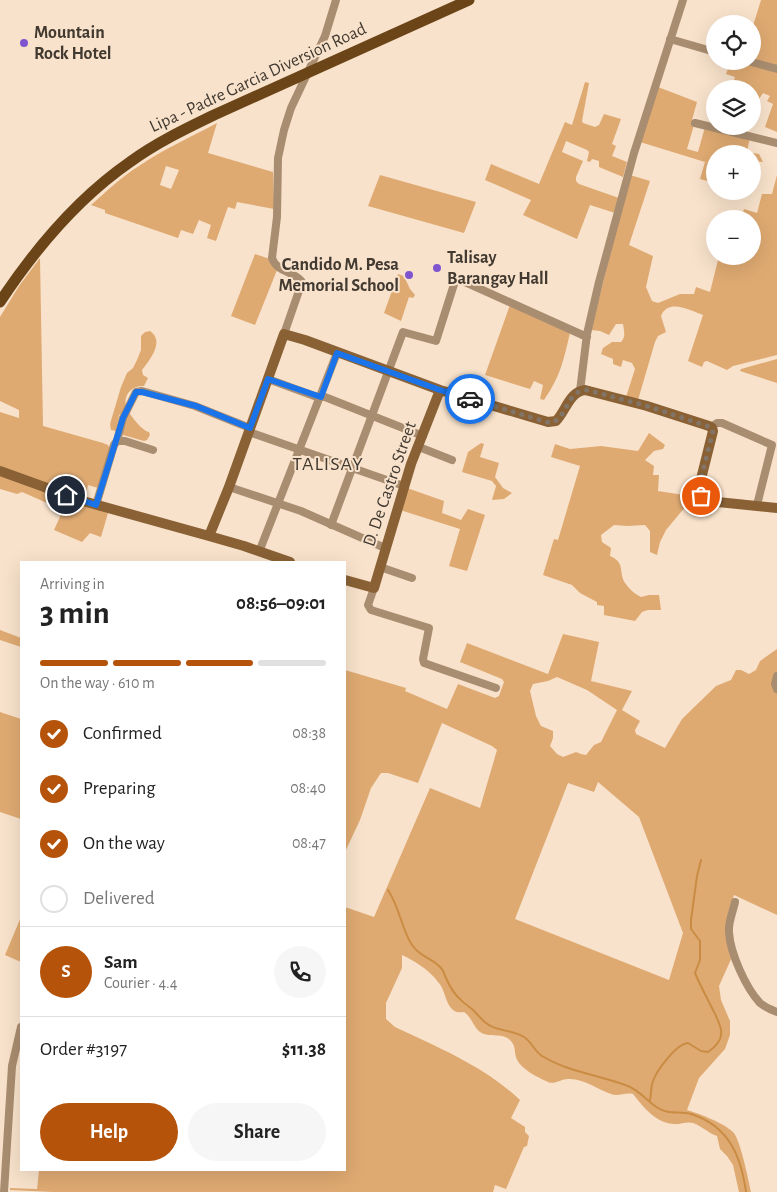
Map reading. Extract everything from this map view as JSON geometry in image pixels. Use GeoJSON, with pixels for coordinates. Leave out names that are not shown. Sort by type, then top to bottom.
{"type":"FeatureCollection","features":[{"type":"Feature","properties":{"kind":"main road","name":"Lipa - Padre Garcia Diversion Road"},"geometry":{"type":"LineString","coordinates":[[0,302],[24,267],[59,225],[79,204],[113,174],[138,156],[178,133],[469,0]]}},
{"type":"Feature","properties":{"kind":"street"},"geometry":{"type":"LineString","coordinates":[[209,536],[250,430],[302,281],[300,278],[279,268],[272,258],[277,218],[278,158],[291,108],[325,36],[336,0]]}},
{"type":"Feature","properties":{"kind":"street"},"geometry":{"type":"LineString","coordinates":[[580,391],[586,337],[599,282],[634,153],[683,0]]}},
{"type":"Feature","properties":{"kind":"street"},"geometry":{"type":"LineString","coordinates":[[670,39],[706,49]]}},
{"type":"Feature","properties":{"kind":"street"},"geometry":{"type":"LineString","coordinates":[[761,65],[777,69]]}},
{"type":"Feature","properties":{"kind":"street"},"geometry":{"type":"LineString","coordinates":[[695,123],[777,142]]}},
{"type":"Feature","properties":{"kind":"street"},"geometry":{"type":"LineString","coordinates":[[332,525],[403,332],[434,341],[437,340],[456,278],[586,337]]}},
{"type":"Feature","properties":{"kind":"street"},"geometry":{"type":"LineString","coordinates":[[284,334],[440,390],[550,423],[558,419],[572,397],[580,391],[590,391],[647,406],[711,427]]}},
{"type":"Feature","properties":{"kind":"street"},"geometry":{"type":"LineString","coordinates":[[260,552],[337,353]]}},
{"type":"Feature","properties":{"kind":"street"},"geometry":{"type":"LineString","coordinates":[[268,379],[325,397],[423,436]]}},
{"type":"Feature","properties":{"kind":"street","name":"D. De Castro Street"},"geometry":{"type":"LineString","coordinates":[[374,588],[404,486],[440,390]]}},
{"type":"Feature","properties":{"kind":"street"},"geometry":{"type":"LineString","coordinates":[[96,505],[123,418],[136,392],[196,406],[250,430],[404,486]]}},
{"type":"Feature","properties":{"kind":"street"},"geometry":{"type":"LineString","coordinates":[[711,427],[717,423],[722,423],[772,445],[757,505]]}},
{"type":"Feature","properties":{"kind":"street"},"geometry":{"type":"LineString","coordinates":[[711,427],[713,431],[708,457],[699,488],[701,496],[708,501],[777,508]]}},
{"type":"Feature","properties":{"kind":"street"},"geometry":{"type":"LineString","coordinates":[[117,441],[123,440],[153,450]]}},
{"type":"Feature","properties":{"kind":"street"},"geometry":{"type":"LineString","coordinates":[[419,447],[452,460]]}},
{"type":"Feature","properties":{"kind":"street"},"geometry":{"type":"LineString","coordinates":[[0,471],[96,505],[209,536],[287,561]]}},
{"type":"Feature","properties":{"kind":"street"},"geometry":{"type":"LineString","coordinates":[[229,486],[301,511],[385,548]]}},
{"type":"Feature","properties":{"kind":"street"},"geometry":{"type":"LineString","coordinates":[[380,567],[412,578]]}},
{"type":"Feature","properties":{"kind":"street"},"geometry":{"type":"LineString","coordinates":[[346,580],[374,588],[368,606],[371,610],[430,629],[423,659],[424,663],[496,688]]}},
{"type":"Feature","properties":{"kind":"street"},"geometry":{"type":"LineString","coordinates":[[777,676],[775,684],[777,688]]}},
{"type":"Feature","properties":{"kind":"street"},"geometry":{"type":"LineString","coordinates":[[735,902],[729,931],[735,957],[742,974],[758,1000],[764,1006],[777,1012]]}},
{"type":"Feature","properties":{"kind":"street"},"geometry":{"type":"LineString","coordinates":[[4,1192],[12,1066],[20,1031]]}},
{"type":"Feature","properties":{"kind":"shaded area"},"geometry":{"type":"Polygon","coordinates":[[[761,0],[777,0],[777,66],[761,61],[761,15],[756,15],[761,0]]]}},
{"type":"Feature","properties":{"kind":"shaded area"},"geometry":{"type":"Polygon","coordinates":[[[761,67],[777,72],[777,132],[765,127],[773,104],[767,101],[770,96],[763,93],[761,96],[761,80],[734,80],[735,77],[726,74],[728,70],[761,70],[761,67]]]}},
{"type":"Feature","properties":{"kind":"shaded area"},"geometry":{"type":"Polygon","coordinates":[[[585,82],[589,83],[583,123],[595,127],[599,125],[604,114],[621,119],[612,144],[616,146],[612,156],[627,162],[623,177],[599,167],[599,161],[592,159],[590,162],[587,161],[589,152],[587,150],[566,141],[562,152],[583,161],[576,181],[579,184],[619,198],[615,213],[590,205],[577,239],[523,215],[531,200],[485,180],[491,164],[539,184],[565,122],[572,125],[585,82]]]}},
{"type":"Feature","properties":{"kind":"shaded area"},"geometry":{"type":"Polygon","coordinates":[[[658,87],[697,102],[692,120],[694,125],[687,149],[698,152],[705,127],[706,135],[741,135],[750,137],[748,145],[706,145],[706,181],[700,179],[705,162],[640,142],[658,87]]]}},
{"type":"Feature","properties":{"kind":"shaded area"},"geometry":{"type":"Polygon","coordinates":[[[217,123],[208,153],[273,172],[274,209],[237,202],[235,209],[228,207],[216,241],[207,238],[211,225],[199,220],[193,234],[181,230],[178,238],[105,213],[105,210],[91,205],[132,170],[217,123]],[[166,166],[160,185],[171,189],[179,170],[166,166]]]}},
{"type":"Feature","properties":{"kind":"shaded area"},"geometry":{"type":"Polygon","coordinates":[[[380,175],[476,202],[464,233],[368,206],[380,175]]]}},
{"type":"Feature","properties":{"kind":"shaded area"},"geometry":{"type":"Polygon","coordinates":[[[630,175],[650,181],[629,245],[653,256],[646,287],[652,301],[658,303],[680,294],[694,294],[696,287],[710,292],[717,265],[761,265],[761,210],[758,210],[762,194],[772,194],[777,175],[777,355],[733,366],[727,370],[707,361],[704,362],[702,367],[688,361],[703,315],[686,308],[674,306],[664,311],[661,316],[666,332],[658,336],[655,342],[638,400],[626,397],[635,369],[632,363],[623,360],[621,367],[613,364],[613,359],[601,354],[603,348],[612,342],[621,342],[623,340],[623,324],[616,324],[609,335],[591,330],[630,175]]]}},
{"type":"Feature","properties":{"kind":"shaded area"},"geometry":{"type":"Polygon","coordinates":[[[255,254],[270,259],[277,270],[255,325],[231,316],[255,254]]]}},
{"type":"Feature","properties":{"kind":"shaded area"},"geometry":{"type":"Polygon","coordinates":[[[40,258],[43,426],[103,443],[108,445],[110,449],[98,488],[88,485],[85,498],[0,466],[0,412],[19,418],[19,410],[0,401],[0,317],[19,286],[40,258]]]}},
{"type":"Feature","properties":{"kind":"shaded area"},"geometry":{"type":"Polygon","coordinates":[[[398,274],[404,276],[415,295],[413,298],[409,297],[401,321],[384,313],[398,274]]]}},
{"type":"Feature","properties":{"kind":"shaded area"},"geometry":{"type":"Polygon","coordinates":[[[510,305],[570,333],[561,368],[544,400],[540,399],[543,385],[534,381],[530,389],[485,375],[510,305]]]}},
{"type":"Feature","properties":{"kind":"shaded area"},"geometry":{"type":"Polygon","coordinates":[[[150,331],[154,335],[156,345],[152,356],[142,370],[143,375],[148,378],[144,386],[136,387],[127,394],[125,402],[132,417],[149,432],[150,435],[144,441],[123,435],[123,413],[119,415],[116,431],[111,430],[110,424],[121,387],[127,373],[133,368],[141,350],[141,336],[145,332],[150,331]]]}},
{"type":"Feature","properties":{"kind":"shaded area"},"geometry":{"type":"Polygon","coordinates":[[[777,359],[777,383],[740,371],[741,369],[777,359]]]}},
{"type":"Feature","properties":{"kind":"shaded area"},"geometry":{"type":"Polygon","coordinates":[[[649,433],[665,445],[663,449],[654,451],[645,460],[654,466],[653,475],[659,475],[658,491],[684,495],[691,487],[696,489],[696,494],[666,530],[660,542],[657,555],[650,552],[650,531],[645,525],[614,525],[601,535],[602,542],[611,548],[610,556],[620,564],[623,579],[630,589],[641,597],[659,595],[661,610],[642,612],[635,621],[604,615],[604,606],[597,605],[597,602],[580,593],[572,585],[543,575],[554,539],[558,540],[580,466],[551,457],[555,444],[570,449],[601,446],[638,451],[649,433]]]}},
{"type":"Feature","properties":{"kind":"shaded area"},"geometry":{"type":"Polygon","coordinates":[[[481,443],[484,444],[480,457],[499,463],[495,477],[503,488],[512,493],[504,499],[492,500],[496,486],[492,481],[462,472],[468,452],[481,443]]]}},
{"type":"Feature","properties":{"kind":"shaded area"},"geometry":{"type":"Polygon","coordinates":[[[0,475],[108,513],[101,537],[90,533],[82,542],[54,530],[63,510],[22,492],[17,494],[0,489],[0,475]]]}},
{"type":"Feature","properties":{"kind":"shaded area"},"geometry":{"type":"Polygon","coordinates":[[[407,488],[444,501],[442,513],[461,520],[468,509],[485,515],[467,571],[449,566],[460,529],[400,510],[407,488]]]}},
{"type":"Feature","properties":{"kind":"shaded area"},"geometry":{"type":"Polygon","coordinates":[[[0,630],[20,638],[20,647],[0,640],[0,630]]]}},
{"type":"Feature","properties":{"kind":"shaded area"},"geometry":{"type":"Polygon","coordinates":[[[563,634],[599,642],[591,681],[632,691],[622,710],[640,721],[635,730],[636,734],[665,748],[682,719],[716,686],[731,680],[736,670],[749,674],[756,670],[760,661],[777,649],[777,915],[734,895],[730,908],[732,957],[719,986],[721,1000],[730,1021],[730,1035],[725,1049],[699,1078],[687,1110],[718,1122],[733,1132],[741,1151],[751,1192],[739,1192],[733,1165],[720,1149],[717,1136],[693,1123],[673,1124],[655,1117],[633,1094],[614,1095],[574,1079],[565,1079],[554,1083],[533,1075],[518,1061],[514,1046],[510,1040],[501,1036],[487,1035],[480,1032],[464,1012],[455,1011],[451,1008],[441,987],[432,975],[411,959],[402,955],[402,968],[386,1003],[386,1019],[395,1027],[476,1067],[520,1100],[511,1118],[525,1127],[525,1132],[529,1136],[527,1146],[524,1147],[506,1189],[495,1185],[493,1192],[53,1192],[10,1190],[10,1188],[37,1189],[39,1171],[346,1171],[346,907],[374,917],[430,788],[480,808],[497,750],[442,723],[418,783],[388,773],[381,773],[371,788],[360,820],[346,850],[346,670],[406,688],[405,691],[447,709],[458,684],[495,698],[499,696],[504,682],[502,679],[460,662],[467,643],[548,674],[563,634]],[[557,677],[533,684],[530,691],[536,716],[541,726],[553,731],[550,746],[557,754],[563,757],[576,752],[586,755],[594,745],[601,742],[617,710],[587,690],[557,677]],[[598,782],[594,792],[568,783],[515,919],[669,980],[683,933],[639,817],[598,782]]]}},
{"type":"Feature","properties":{"kind":"shaded area"},"geometry":{"type":"Polygon","coordinates":[[[0,712],[20,719],[20,819],[0,812],[0,712]]]}},
{"type":"Feature","properties":{"kind":"shaded area"},"geometry":{"type":"Polygon","coordinates":[[[20,919],[20,962],[5,955],[20,919]]]}},
{"type":"Feature","properties":{"kind":"waterway"},"geometry":{"type":"LineString","coordinates":[[650,1100],[654,1079],[672,1053],[688,1043],[701,1051],[708,1052],[715,1047],[721,1037],[718,1020],[695,973],[700,960],[700,941],[691,929],[691,920],[701,860]]}},
{"type":"Feature","properties":{"kind":"waterway"},"geometry":{"type":"LineString","coordinates":[[388,890],[412,945],[441,968],[450,987],[485,1022],[494,1028],[519,1034],[529,1041],[539,1054],[562,1066],[628,1086],[662,1110],[691,1114],[715,1126],[731,1144],[741,1166],[746,1192]]}},
{"type":"Feature","properties":{"kind":"way so far"},"geometry":{"type":"LineString","coordinates":[[470,399],[550,423],[558,419],[574,395],[580,391],[587,390],[647,406],[710,427],[713,431],[700,483],[699,491],[701,496]]}},
{"type":"Feature","properties":{"kind":"place","name":"Mountain Rock Hotel"},"geometry":{"type":"Point","coordinates":[24,43]}},
{"type":"Feature","properties":{"kind":"place","name":"Talisay Barangay Hall"},"geometry":{"type":"Point","coordinates":[437,268]}},
{"type":"Feature","properties":{"kind":"place","name":"Candido M. Pesa Memorial School"},"geometry":{"type":"Point","coordinates":[409,275]}},
{"type":"Feature","properties":{"kind":"district","name":"TALISAY"},"geometry":{"type":"Point","coordinates":[328,464]}},
{"type":"Feature","properties":{"kind":"route"},"geometry":{"type":"LineString","coordinates":[[66,495],[96,505],[123,418],[136,392],[196,406],[242,423],[250,428],[268,379],[321,397],[337,353],[470,399]]}}]}
